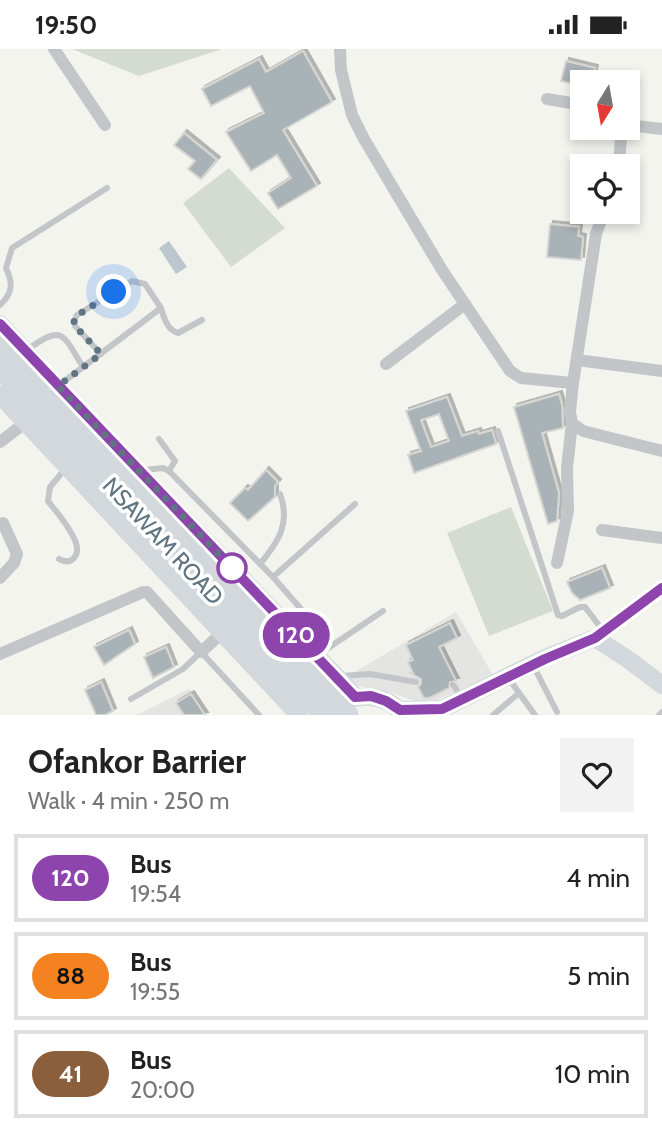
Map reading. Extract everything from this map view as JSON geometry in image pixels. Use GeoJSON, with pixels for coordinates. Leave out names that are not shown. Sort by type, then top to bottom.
{"type":"FeatureCollection","features":[{"type":"Feature","properties":{"kind":"highway","name":"NSAWAM ROAD"},"geometry":{"type":"LineString","coordinates":[[0,342],[325,715]]}},
{"type":"Feature","properties":{"kind":"highway","name":"NSAWAM ROAD"},"geometry":{"type":"LineString","coordinates":[[0,367],[42,388],[351,706]]}},
{"type":"Feature","properties":{"kind":"main road"},"geometry":{"type":"LineString","coordinates":[[0,324],[25,351],[42,388],[139,472],[335,676],[351,706]]}},
{"type":"Feature","properties":{"kind":"main road"},"geometry":{"type":"LineString","coordinates":[[0,395],[299,715]]}},
{"type":"Feature","properties":{"kind":"main road"},"geometry":{"type":"LineString","coordinates":[[325,715],[338,703],[351,706],[371,696],[386,701],[401,713],[442,708],[458,693],[508,677],[599,635],[662,685]]}},
{"type":"Feature","properties":{"kind":"street"},"geometry":{"type":"LineString","coordinates":[[54,49],[105,125]]}},
{"type":"Feature","properties":{"kind":"street"},"geometry":{"type":"LineString","coordinates":[[338,50],[352,115],[364,139],[442,270],[510,371],[521,379],[573,383]]}},
{"type":"Feature","properties":{"kind":"street"},"geometry":{"type":"LineString","coordinates":[[547,99],[570,103]]}},
{"type":"Feature","properties":{"kind":"street"},"geometry":{"type":"LineString","coordinates":[[640,126],[662,129]]}},
{"type":"Feature","properties":{"kind":"street"},"geometry":{"type":"LineString","coordinates":[[557,563],[568,518],[567,468],[573,383],[600,224]]}},
{"type":"Feature","properties":{"kind":"street"},"geometry":{"type":"LineString","coordinates":[[386,364],[465,304]]}},
{"type":"Feature","properties":{"kind":"street"},"geometry":{"type":"LineString","coordinates":[[577,360],[662,371]]}},
{"type":"Feature","properties":{"kind":"street"},"geometry":{"type":"LineString","coordinates":[[0,442],[26,422]]}},
{"type":"Feature","properties":{"kind":"street"},"geometry":{"type":"LineString","coordinates":[[572,423],[583,431],[662,451]]}},
{"type":"Feature","properties":{"kind":"street"},"geometry":{"type":"LineString","coordinates":[[0,578],[14,563],[17,554],[3,523]]}},
{"type":"Feature","properties":{"kind":"street"},"geometry":{"type":"LineString","coordinates":[[602,530],[662,538]]}},
{"type":"Feature","properties":{"kind":"street"},"geometry":{"type":"LineString","coordinates":[[599,635],[662,588]]}},
{"type":"Feature","properties":{"kind":"street"},"geometry":{"type":"LineString","coordinates":[[0,654],[143,591],[147,592],[201,652],[222,633]]}},
{"type":"Feature","properties":{"kind":"lane"},"geometry":{"type":"LineString","coordinates":[[0,305],[9,297],[12,280],[6,268],[12,248],[107,188]]}},
{"type":"Feature","properties":{"kind":"lane"},"geometry":{"type":"LineString","coordinates":[[101,354],[75,326],[74,321],[78,315],[132,281],[145,284],[169,329],[175,333],[202,320]]}},
{"type":"Feature","properties":{"kind":"lane"},"geometry":{"type":"LineString","coordinates":[[42,388],[83,367],[160,308]]}},
{"type":"Feature","properties":{"kind":"lane"},"geometry":{"type":"LineString","coordinates":[[25,351],[49,334],[57,334],[63,337],[83,367]]}},
{"type":"Feature","properties":{"kind":"lane"},"geometry":{"type":"LineString","coordinates":[[498,431],[558,615],[585,607],[599,635]]}},
{"type":"Feature","properties":{"kind":"lane"},"geometry":{"type":"LineString","coordinates":[[159,439],[175,461],[169,471]]}},
{"type":"Feature","properties":{"kind":"lane"},"geometry":{"type":"LineString","coordinates":[[60,559],[65,562],[72,561],[77,556],[78,549],[76,540],[48,501],[55,480],[67,467]]}},
{"type":"Feature","properties":{"kind":"lane"},"geometry":{"type":"LineString","coordinates":[[139,472],[155,467],[163,467],[169,471],[273,577],[302,609],[303,615],[292,631]]}},
{"type":"Feature","properties":{"kind":"lane"},"geometry":{"type":"LineString","coordinates":[[260,564],[281,535],[284,504],[280,495]]}},
{"type":"Feature","properties":{"kind":"lane"},"geometry":{"type":"LineString","coordinates":[[273,577],[355,504]]}},
{"type":"Feature","properties":{"kind":"lane"},"geometry":{"type":"LineString","coordinates":[[316,656],[383,611]]}},
{"type":"Feature","properties":{"kind":"lane"},"geometry":{"type":"LineString","coordinates":[[131,699],[183,669],[201,652],[259,715]]}},
{"type":"Feature","properties":{"kind":"lane"},"geometry":{"type":"LineString","coordinates":[[533,665],[557,712]]}},
{"type":"Feature","properties":{"kind":"lane"},"geometry":{"type":"LineString","coordinates":[[335,676],[370,674],[416,682]]}},
{"type":"Feature","properties":{"kind":"lane"},"geometry":{"type":"LineString","coordinates":[[508,677],[535,715]]}},
{"type":"Feature","properties":{"kind":"lane"},"geometry":{"type":"LineString","coordinates":[[493,715],[519,693]]}},
{"type":"Feature","properties":{"kind":"shaded area"},"geometry":{"type":"Polygon","coordinates":[[[72,49],[222,49],[139,76],[72,49]]]}},
{"type":"Feature","properties":{"kind":"shaded area"},"geometry":{"type":"Polygon","coordinates":[[[229,168],[285,228],[231,267],[183,203],[229,168]]]}},
{"type":"Feature","properties":{"kind":"shaded area"},"geometry":{"type":"Polygon","coordinates":[[[169,241],[187,267],[176,274],[159,248],[169,241]]]}},
{"type":"Feature","properties":{"kind":"shaded area"},"geometry":{"type":"Polygon","coordinates":[[[511,507],[553,611],[489,636],[447,533],[511,507]]]}},
{"type":"Feature","properties":{"kind":"shaded area"},"geometry":{"type":"Polygon","coordinates":[[[456,612],[493,675],[426,705],[389,692],[358,686],[346,677],[456,612]]]}},
{"type":"Feature","properties":{"kind":"shaded area"},"geometry":{"type":"Polygon","coordinates":[[[189,689],[209,715],[137,715],[189,689]]]}},
{"type":"Feature","properties":{"kind":"building"},"geometry":{"type":"Polygon","coordinates":[[[303,51],[332,102],[283,130],[317,186],[278,209],[268,193],[291,178],[277,155],[251,171],[226,132],[264,113],[250,86],[211,106],[202,89],[259,59],[266,72],[303,51]]]}},
{"type":"Feature","properties":{"kind":"building"},"geometry":{"type":"Polygon","coordinates":[[[566,61],[595,68],[570,70],[570,83],[561,81],[566,61]]]}},
{"type":"Feature","properties":{"kind":"building"},"geometry":{"type":"Polygon","coordinates":[[[184,133],[217,160],[201,179],[188,169],[195,161],[174,145],[184,133]]]}},
{"type":"Feature","properties":{"kind":"building"},"geometry":{"type":"Polygon","coordinates":[[[550,224],[579,227],[578,236],[583,237],[581,260],[547,257],[550,224]]]}},
{"type":"Feature","properties":{"kind":"building"},"geometry":{"type":"Polygon","coordinates":[[[559,394],[563,428],[542,433],[559,493],[557,521],[548,524],[514,407],[559,394]]]}},
{"type":"Feature","properties":{"kind":"building"},"geometry":{"type":"Polygon","coordinates":[[[447,397],[462,436],[492,430],[496,444],[414,473],[408,455],[421,451],[406,411],[447,397]],[[439,414],[421,420],[431,447],[449,441],[439,414]]]}},
{"type":"Feature","properties":{"kind":"building"},"geometry":{"type":"Polygon","coordinates":[[[266,470],[278,482],[275,486],[275,497],[248,521],[230,503],[245,488],[248,490],[266,470]]]}},
{"type":"Feature","properties":{"kind":"building"},"geometry":{"type":"Polygon","coordinates":[[[602,568],[610,588],[580,600],[572,593],[567,582],[602,568]]]}},
{"type":"Feature","properties":{"kind":"building"},"geometry":{"type":"Polygon","coordinates":[[[450,623],[457,638],[439,647],[456,681],[450,682],[449,688],[424,698],[418,687],[421,679],[411,673],[408,662],[413,660],[406,645],[450,623]]]}},
{"type":"Feature","properties":{"kind":"building"},"geometry":{"type":"Polygon","coordinates":[[[129,630],[135,644],[104,665],[94,647],[129,630]]]}},
{"type":"Feature","properties":{"kind":"building"},"geometry":{"type":"Polygon","coordinates":[[[166,647],[174,667],[153,678],[144,657],[166,647]]]}},
{"type":"Feature","properties":{"kind":"building"},"geometry":{"type":"Polygon","coordinates":[[[101,682],[113,711],[96,715],[85,690],[101,682]]]}},
{"type":"Feature","properties":{"kind":"building"},"geometry":{"type":"Polygon","coordinates":[[[191,694],[205,715],[184,715],[176,703],[191,694]]]}},
{"type":"Feature","properties":{"kind":"bus line","name":"120"},"geometry":{"type":"LineString","coordinates":[[0,324],[355,697],[371,696],[400,710],[442,709],[595,638],[662,588]]}},
{"type":"Feature","properties":{"kind":"route"},"geometry":{"type":"LineString","coordinates":[[114,292],[78,315],[74,321],[75,326],[101,354],[58,386],[235,571],[232,568]]}}]}
